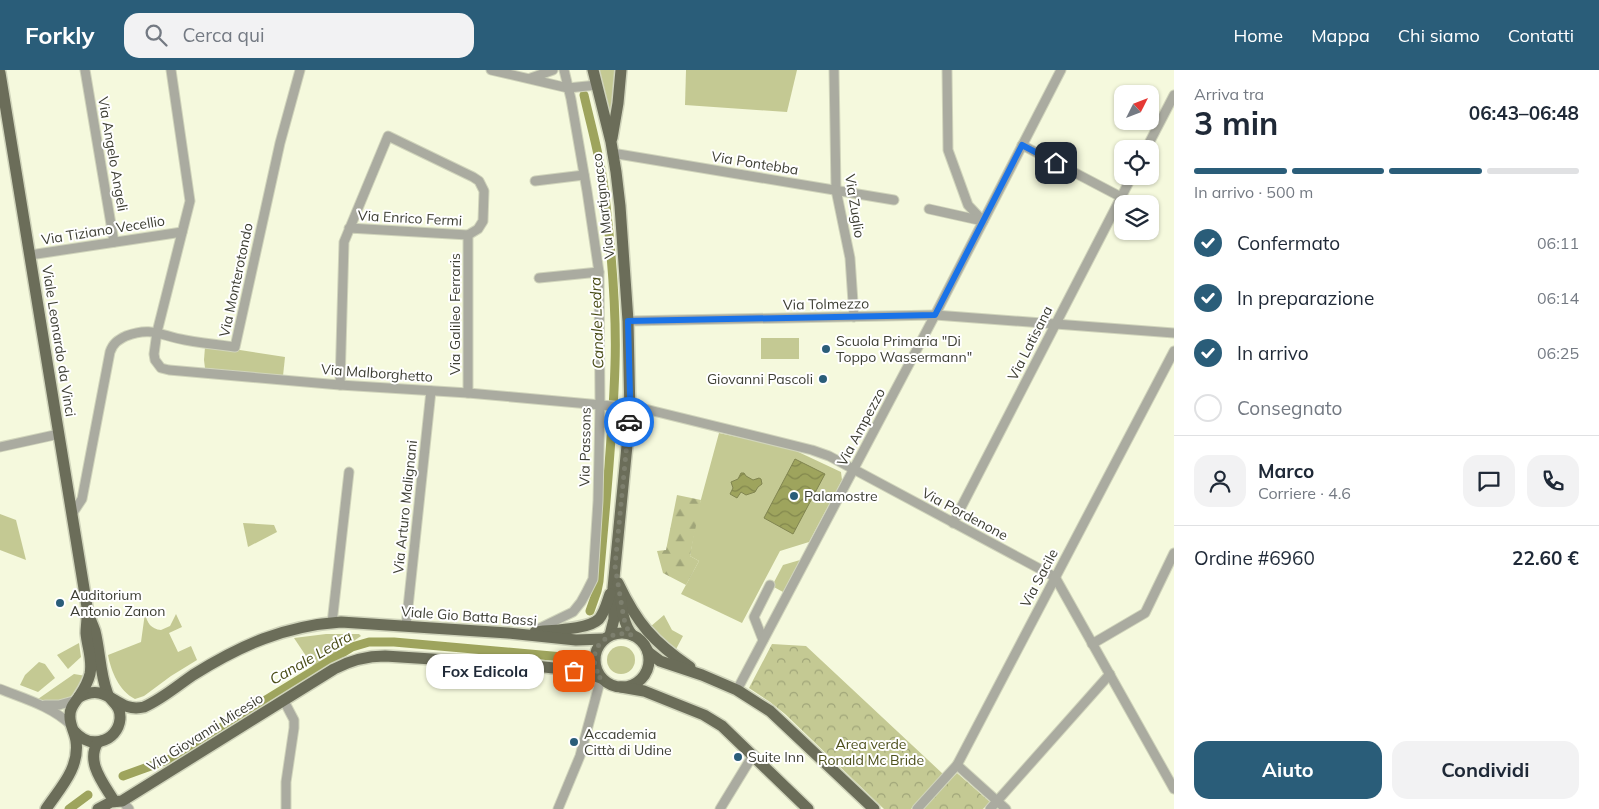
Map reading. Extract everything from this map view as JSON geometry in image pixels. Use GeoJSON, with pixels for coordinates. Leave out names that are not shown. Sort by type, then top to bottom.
{"type":"FeatureCollection","features":[{"type":"Feature","properties":{"kind":"main road","name":"Via Martignacco"},"geometry":{"type":"LineString","coordinates":[[593,70],[612,148],[620,206],[628,321],[614,619],[607,637]]}},
{"type":"Feature","properties":{"kind":"main road","name":"Via Martignacco"},"geometry":{"type":"LineString","coordinates":[[612,148],[621,70]]}},
{"type":"Feature","properties":{"kind":"main road","name":"Viale Leonardo da Vinci"},"geometry":{"type":"LineString","coordinates":[[0,73],[88,613]]}},
{"type":"Feature","properties":{"kind":"main road","name":"Via Martignacco"},"geometry":{"type":"LineString","coordinates":[[615,586],[627,628],[632,635]]}},
{"type":"Feature","properties":{"kind":"main road"},"geometry":{"type":"LineString","coordinates":[[508,633],[533,632],[593,623],[603,614],[615,586]]}},
{"type":"Feature","properties":{"kind":"main road"},"geometry":{"type":"LineString","coordinates":[[615,586],[656,642],[702,675]]}},
{"type":"Feature","properties":{"kind":"main road"},"geometry":{"type":"LineString","coordinates":[[88,613],[95,631],[108,696]]}},
{"type":"Feature","properties":{"kind":"main road"},"geometry":{"type":"LineString","coordinates":[[46,809],[65,782],[75,760],[77,745],[70,715],[71,709],[88,681],[90,672],[86,632],[88,613]]}},
{"type":"Feature","properties":{"kind":"main road","name":"Viale Gio Batta Bassi"},"geometry":{"type":"LineString","coordinates":[[108,696],[123,705],[139,708],[150,704],[202,670],[251,643],[296,628],[332,623],[508,633],[576,640],[607,637]]}},
{"type":"Feature","properties":{"kind":"main road"},"geometry":{"type":"LineString","coordinates":[[808,809],[722,726],[704,715],[644,691],[612,686],[601,678],[596,670],[594,660],[598,647],[607,637],[617,633],[632,635],[640,640],[648,652],[660,661],[702,675],[737,690],[770,711],[874,809]]}},
{"type":"Feature","properties":{"kind":"main road"},"geometry":{"type":"LineString","coordinates":[[621,687],[631,686],[643,676],[649,662],[648,652]]}},
{"type":"Feature","properties":{"kind":"main road","name":"Via Giovanni Micesio"},"geometry":{"type":"LineString","coordinates":[[98,809],[122,804],[346,663],[365,657],[526,665],[581,671],[601,678]]}},
{"type":"Feature","properties":{"kind":"main road"},"geometry":{"type":"LineString","coordinates":[[72,728],[82,739],[98,742],[109,738],[120,722],[119,709],[116,703],[108,696],[92,692],[78,698]]}},
{"type":"Feature","properties":{"kind":"main road"},"geometry":{"type":"LineString","coordinates":[[98,742],[95,747],[94,761],[96,770],[122,804]]}},
{"type":"Feature","properties":{"kind":"street","name":"Via Angelo Angeli"},"geometry":{"type":"LineString","coordinates":[[85,70],[114,242]]}},
{"type":"Feature","properties":{"kind":"street","name":"Via Malborghetto"},"geometry":{"type":"LineString","coordinates":[[171,70],[190,200],[157,332],[154,358],[157,365],[164,369],[340,385],[468,393],[625,407]]}},
{"type":"Feature","properties":{"kind":"street","name":"Via Monterotondo"},"geometry":{"type":"LineString","coordinates":[[72,514],[82,499],[112,348],[120,339],[138,332],[157,332],[170,338],[235,347],[280,144],[300,70]]}},
{"type":"Feature","properties":{"kind":"street"},"geometry":{"type":"LineString","coordinates":[[491,70],[568,88],[597,86]]}},
{"type":"Feature","properties":{"kind":"street"},"geometry":{"type":"LineString","coordinates":[[531,78],[553,70]]}},
{"type":"Feature","properties":{"kind":"street","name":"Via Passons"},"geometry":{"type":"LineString","coordinates":[[564,70],[584,175],[599,272],[603,406],[593,579],[582,602],[569,615]]}},
{"type":"Feature","properties":{"kind":"street","name":"Via Zuglio"},"geometry":{"type":"LineString","coordinates":[[834,70],[836,190],[850,258],[854,317]]}},
{"type":"Feature","properties":{"kind":"street"},"geometry":{"type":"LineString","coordinates":[[947,70],[948,150],[968,204],[983,221]]}},
{"type":"Feature","properties":{"kind":"street","name":"Via Ampezzo"},"geometry":{"type":"LineString","coordinates":[[737,690],[935,315],[1061,70]]}},
{"type":"Feature","properties":{"kind":"street"},"geometry":{"type":"LineString","coordinates":[[1151,140],[1174,95]]}},
{"type":"Feature","properties":{"kind":"street"},"geometry":{"type":"LineString","coordinates":[[340,385],[344,242],[388,136],[479,181],[485,197],[484,221],[478,229],[468,235]]}},
{"type":"Feature","properties":{"kind":"street"},"geometry":{"type":"LineString","coordinates":[[1022,145],[1115,195]]}},
{"type":"Feature","properties":{"kind":"street","name":"Via Pontebba"},"geometry":{"type":"LineString","coordinates":[[612,148],[894,200]]}},
{"type":"Feature","properties":{"kind":"street"},"geometry":{"type":"LineString","coordinates":[[535,181],[584,175]]}},
{"type":"Feature","properties":{"kind":"street"},"geometry":{"type":"LineString","coordinates":[[929,210],[983,221]]}},
{"type":"Feature","properties":{"kind":"street","name":"Via Latisana"},"geometry":{"type":"LineString","coordinates":[[953,523],[1114,211]]}},
{"type":"Feature","properties":{"kind":"street","name":"Via Enrico Fermi"},"geometry":{"type":"LineString","coordinates":[[350,228],[468,235]]}},
{"type":"Feature","properties":{"kind":"street","name":"Via Tiziano Vecellio"},"geometry":{"type":"LineString","coordinates":[[30,256],[182,232]]}},
{"type":"Feature","properties":{"kind":"street","name":"Via Galileo Ferraris"},"geometry":{"type":"LineString","coordinates":[[468,235],[468,393]]}},
{"type":"Feature","properties":{"kind":"street"},"geometry":{"type":"LineString","coordinates":[[539,278],[599,272]]}},
{"type":"Feature","properties":{"kind":"street","name":"Via Tolmezzo"},"geometry":{"type":"LineString","coordinates":[[628,321],[935,315],[1174,333]]}},
{"type":"Feature","properties":{"kind":"street","name":"Via Sacile"},"geometry":{"type":"LineString","coordinates":[[916,809],[957,765],[1174,351]]}},
{"type":"Feature","properties":{"kind":"street","name":"Via Arturo Malignani"},"geometry":{"type":"LineString","coordinates":[[406,626],[431,391]]}},
{"type":"Feature","properties":{"kind":"street","name":"Via Pordenone"},"geometry":{"type":"LineString","coordinates":[[625,407],[645,409],[812,450],[829,456],[1055,577]]}},
{"type":"Feature","properties":{"kind":"street"},"geometry":{"type":"LineString","coordinates":[[0,447],[59,434]]}},
{"type":"Feature","properties":{"kind":"street"},"geometry":{"type":"LineString","coordinates":[[332,623],[349,472]]}},
{"type":"Feature","properties":{"kind":"street"},"geometry":{"type":"LineString","coordinates":[[1092,644],[1146,613],[1174,555]]}},
{"type":"Feature","properties":{"kind":"street"},"geometry":{"type":"LineString","coordinates":[[1055,577],[1174,789]]}},
{"type":"Feature","properties":{"kind":"street"},"geometry":{"type":"LineString","coordinates":[[764,640],[754,617],[770,585]]}},
{"type":"Feature","properties":{"kind":"street","name":"Viale Gio Batta Bassi"},"geometry":{"type":"LineString","coordinates":[[533,632],[569,615]]}},
{"type":"Feature","properties":{"kind":"street"},"geometry":{"type":"LineString","coordinates":[[990,809],[1110,674]]}},
{"type":"Feature","properties":{"kind":"street"},"geometry":{"type":"LineString","coordinates":[[558,809],[580,756],[601,678]]}},
{"type":"Feature","properties":{"kind":"street"},"geometry":{"type":"LineString","coordinates":[[0,689],[37,703],[61,716],[72,728]]}},
{"type":"Feature","properties":{"kind":"street"},"geometry":{"type":"LineString","coordinates":[[37,703],[59,705],[78,698]]}},
{"type":"Feature","properties":{"kind":"street"},"geometry":{"type":"LineString","coordinates":[[284,701],[292,715],[294,728],[286,782],[286,809]]}},
{"type":"Feature","properties":{"kind":"street"},"geometry":{"type":"LineString","coordinates":[[720,809],[753,755]]}},
{"type":"Feature","properties":{"kind":"street"},"geometry":{"type":"LineString","coordinates":[[957,765],[1006,809]]}},
{"type":"Feature","properties":{"kind":"green space"},"geometry":{"type":"Polygon","coordinates":[[[596,70],[617,70],[610,127],[596,70]]]}},
{"type":"Feature","properties":{"kind":"green space"},"geometry":{"type":"Polygon","coordinates":[[[686,70],[797,70],[787,112],[685,105],[686,70]]]}},
{"type":"Feature","properties":{"kind":"green space"},"geometry":{"type":"Polygon","coordinates":[[[761,338],[799,338],[799,359],[761,359],[761,338]]]}},
{"type":"Feature","properties":{"kind":"green space"},"geometry":{"type":"Polygon","coordinates":[[[205,347],[285,357],[283,376],[205,368],[205,347]]]}},
{"type":"Feature","properties":{"kind":"green space"},"geometry":{"type":"Polygon","coordinates":[[[719,433],[792,449],[841,472],[842,480],[809,542],[780,551],[742,623],[681,594],[699,561],[690,556],[697,514],[719,433]]]}},
{"type":"Feature","properties":{"kind":"green space"},"geometry":{"type":"Polygon","coordinates":[[[677,495],[701,500],[690,556],[699,561],[686,585],[663,573],[657,551],[666,550],[677,495]]]}},
{"type":"Feature","properties":{"kind":"green space"},"geometry":{"type":"Polygon","coordinates":[[[0,514],[16,520],[26,560],[0,550],[0,514]]]}},
{"type":"Feature","properties":{"kind":"green space"},"geometry":{"type":"Polygon","coordinates":[[[243,523],[274,525],[277,532],[248,547],[243,523]]]}},
{"type":"Feature","properties":{"kind":"green space"},"geometry":{"type":"Polygon","coordinates":[[[800,560],[783,592],[772,586],[783,565],[800,560]]]}},
{"type":"Feature","properties":{"kind":"green space"},"geometry":{"type":"Polygon","coordinates":[[[145,613],[150,625],[161,630],[170,626],[176,614],[182,627],[169,633],[178,652],[191,646],[197,660],[144,696],[135,699],[120,686],[111,668],[108,655],[141,642],[145,613]]]}},
{"type":"Feature","properties":{"kind":"green space"},"geometry":{"type":"Polygon","coordinates":[[[664,615],[672,630],[683,636],[675,651],[650,627],[664,615]]]}},
{"type":"Feature","properties":{"kind":"green space"},"geometry":{"type":"Polygon","coordinates":[[[326,634],[359,634],[361,636],[314,668],[294,638],[326,634]]]}},
{"type":"Feature","properties":{"kind":"green space"},"geometry":{"type":"Polygon","coordinates":[[[79,643],[81,657],[68,669],[57,655],[79,643]]]}},
{"type":"Feature","properties":{"kind":"green space","name":"Area verde Ronald Mc Bride"},"geometry":{"type":"Polygon","coordinates":[[[772,644],[806,646],[943,774],[911,809],[884,809],[785,714],[749,688],[772,644]]]}},
{"type":"Feature","properties":{"kind":"green space"},"geometry":{"type":"Polygon","coordinates":[[[621,646],[631,650],[635,660],[631,670],[621,674],[611,670],[607,660],[611,650],[621,646]]]}},
{"type":"Feature","properties":{"kind":"green space"},"geometry":{"type":"Polygon","coordinates":[[[39,662],[45,664],[55,678],[38,692],[20,685],[25,675],[39,662]]]}},
{"type":"Feature","properties":{"kind":"green space"},"geometry":{"type":"Polygon","coordinates":[[[74,674],[86,676],[72,696],[58,701],[38,699],[74,674]]]}},
{"type":"Feature","properties":{"kind":"green space"},"geometry":{"type":"Polygon","coordinates":[[[957,773],[990,802],[983,809],[923,809],[957,773]]]}},
{"type":"Feature","properties":{"kind":"water","name":"Palamostre"},"geometry":{"type":"Polygon","coordinates":[[[795,459],[825,474],[793,534],[764,518],[795,459]]]}},
{"type":"Feature","properties":{"kind":"water"},"geometry":{"type":"Polygon","coordinates":[[[741,473],[744,473],[753,480],[761,479],[762,484],[755,492],[746,495],[741,492],[737,498],[730,494],[733,488],[731,482],[738,479],[741,473]]]}},
{"type":"Feature","properties":{"kind":"waterway","name":"Canale Ledra"},"geometry":{"type":"LineString","coordinates":[[584,95],[604,188],[613,276],[615,321],[611,446],[599,581],[590,611]]}},
{"type":"Feature","properties":{"kind":"waterway","name":"Canale Ledra"},"geometry":{"type":"LineString","coordinates":[[123,776],[170,759],[352,647],[369,642],[394,642],[563,657]]}},
{"type":"Feature","properties":{"kind":"waterway","name":"Canale Ledra"},"geometry":{"type":"LineString","coordinates":[[69,809],[88,795]]}},
{"type":"Feature","properties":{"kind":"way so far"},"geometry":{"type":"LineString","coordinates":[[574,671],[587,672],[601,678],[596,670],[594,660],[600,643],[610,635],[617,633],[632,635],[624,619],[615,566],[629,422]]}},
{"type":"Feature","properties":{"kind":"place","name":"Scuola Primaria \"Di Toppo Wassermann\""},"geometry":{"type":"Point","coordinates":[826,349]}},
{"type":"Feature","properties":{"kind":"place","name":"Giovanni Pascoli"},"geometry":{"type":"Point","coordinates":[823,379]}},
{"type":"Feature","properties":{"kind":"place","name":"Palamostre"},"geometry":{"type":"Point","coordinates":[794,496]}},
{"type":"Feature","properties":{"kind":"place","name":"Auditorium Antonio Zanon"},"geometry":{"type":"Point","coordinates":[60,603]}},
{"type":"Feature","properties":{"kind":"place","name":"Fox Edicola"},"geometry":{"type":"Point","coordinates":[574,671]}},
{"type":"Feature","properties":{"kind":"place","name":"Accademia Città di Udine"},"geometry":{"type":"Point","coordinates":[574,742]}},
{"type":"Feature","properties":{"kind":"place","name":"Suite Inn"},"geometry":{"type":"Point","coordinates":[738,757]}},
{"type":"Feature","properties":{"kind":"route"},"geometry":{"type":"LineString","coordinates":[[629,422],[628,321],[935,315],[1022,145],[1056,163]]}}]}
